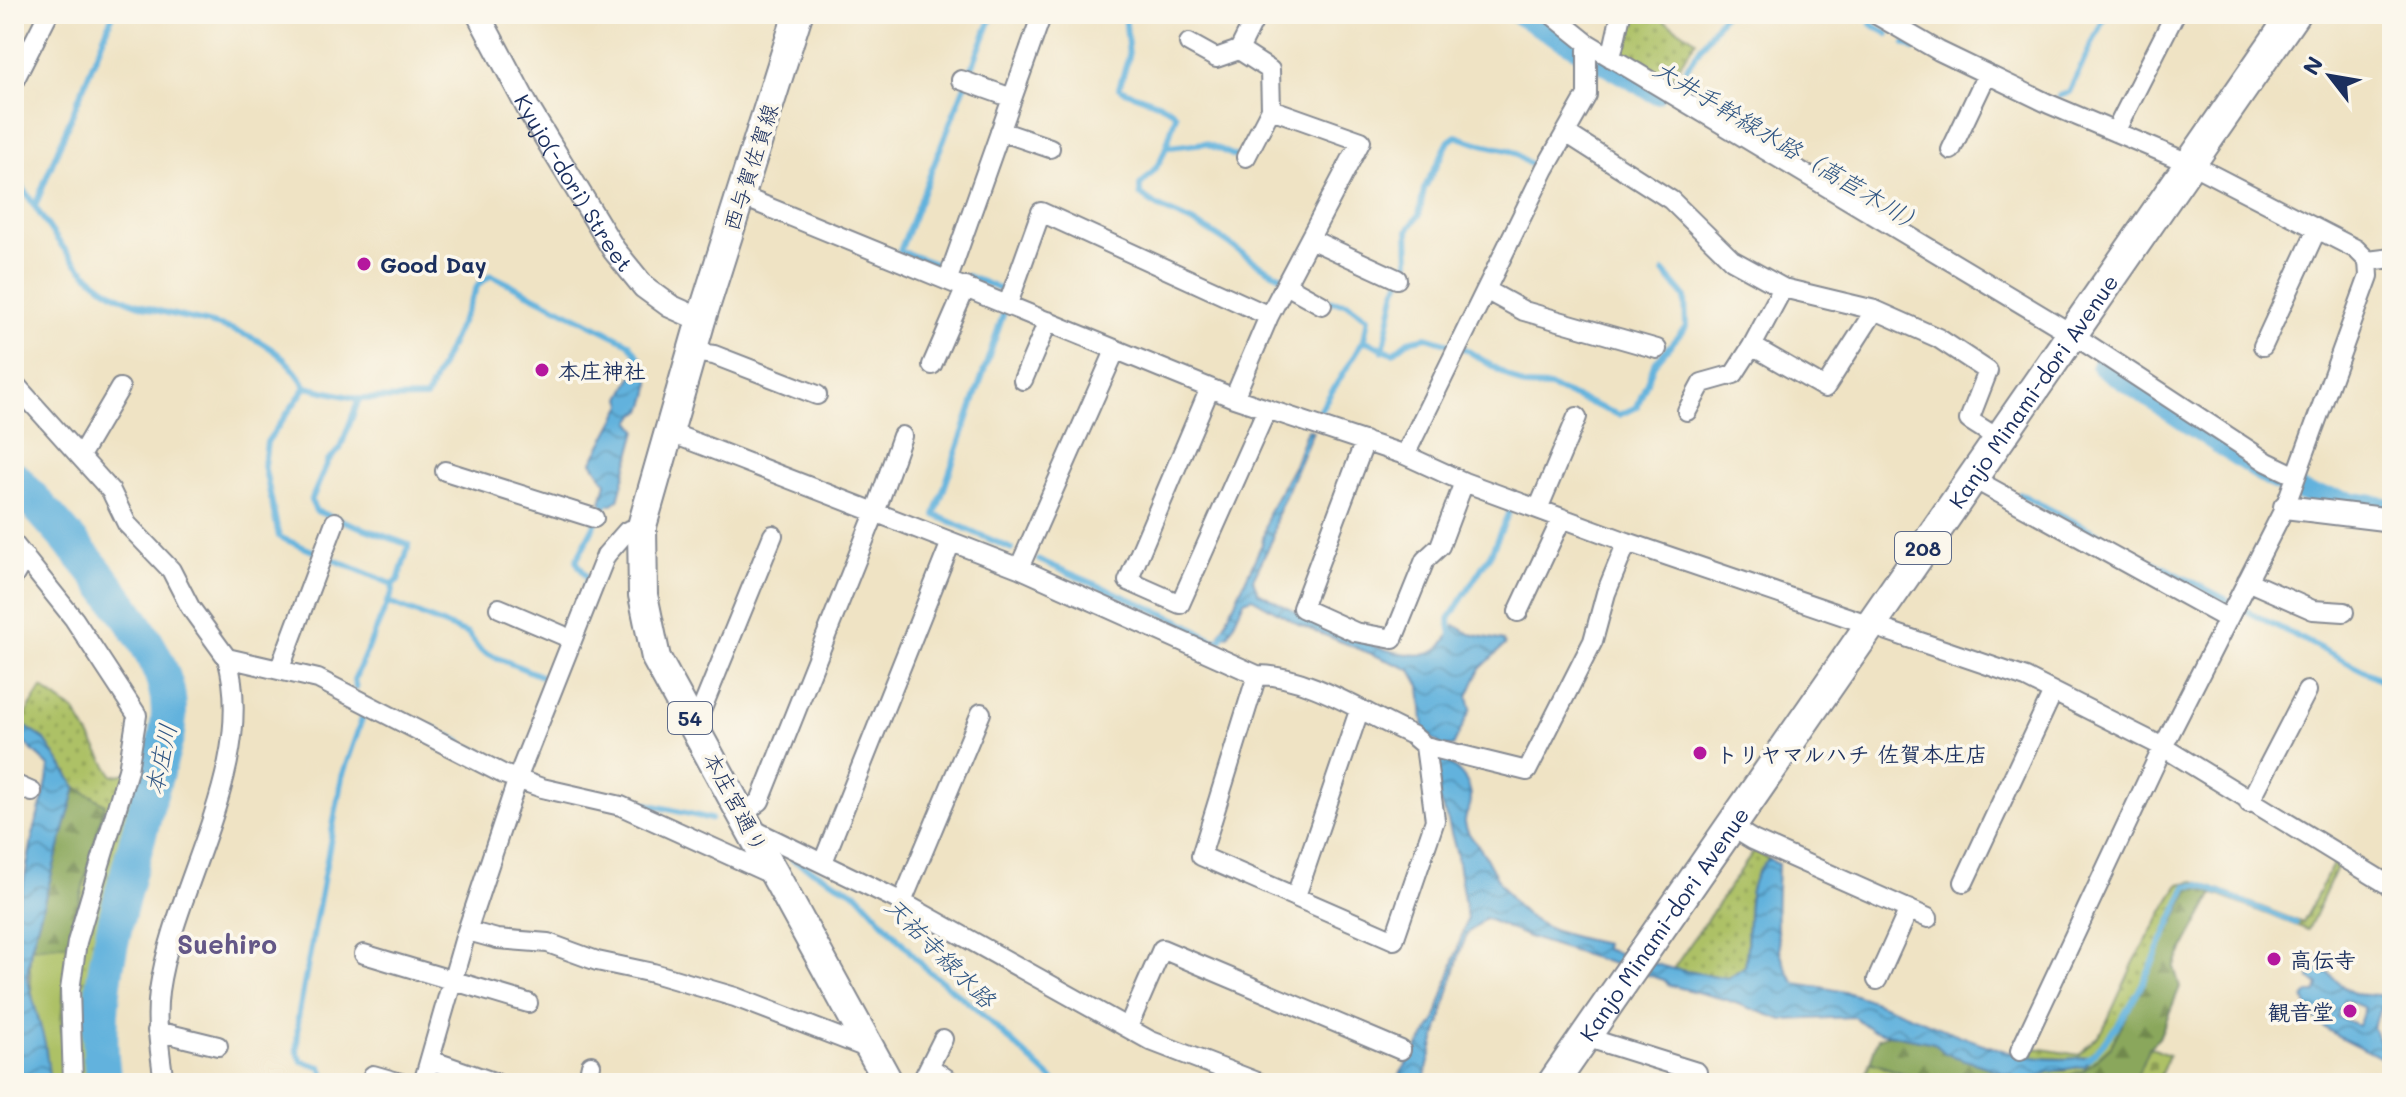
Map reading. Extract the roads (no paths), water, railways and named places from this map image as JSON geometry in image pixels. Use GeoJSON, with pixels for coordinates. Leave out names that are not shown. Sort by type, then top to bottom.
{"type":"FeatureCollection","features":[{"type":"Feature","properties":{"kind":"highway","name":"Kanjo Minami-dori Avenue"},"geometry":{"type":"LineString","coordinates":[[1553,1083],[2294,14]]}},
{"type":"Feature","properties":{"kind":"main road","name":"西与賀佐賀線"},"geometry":{"type":"LineString","coordinates":[[701,320],[798,14]]}},
{"type":"Feature","properties":{"kind":"main road","name":"本庄宮通り"},"geometry":{"type":"LineString","coordinates":[[701,320],[642,526],[643,595],[656,658],[889,1083]]}},
{"type":"Feature","properties":{"kind":"street"},"geometry":{"type":"LineString","coordinates":[[14,81],[48,14]]}},
{"type":"Feature","properties":{"kind":"street","name":"Kyujo(-dori) Street"},"geometry":{"type":"LineString","coordinates":[[478,14],[529,110],[614,250],[644,287],[670,306],[701,320]]}},
{"type":"Feature","properties":{"kind":"street"},"geometry":{"type":"LineString","coordinates":[[948,279],[1042,14]]}},
{"type":"Feature","properties":{"kind":"street"},"geometry":{"type":"LineString","coordinates":[[1189,43],[1216,58],[1239,50],[1257,14]]}},
{"type":"Feature","properties":{"kind":"street"},"geometry":{"type":"LineString","coordinates":[[1551,14],[1611,58],[2072,334],[2267,462],[2291,490],[2392,520]]}},
{"type":"Feature","properties":{"kind":"street"},"geometry":{"type":"LineString","coordinates":[[1611,58],[1621,14]]}},
{"type":"Feature","properties":{"kind":"street"},"geometry":{"type":"LineString","coordinates":[[1875,14],[1987,74],[2191,164],[2356,249],[2368,261],[2369,276],[2291,490],[2163,747],[2020,1051]]}},
{"type":"Feature","properties":{"kind":"street"},"geometry":{"type":"LineString","coordinates":[[2115,132],[2175,14]]}},
{"type":"Feature","properties":{"kind":"street"},"geometry":{"type":"LineString","coordinates":[[1405,455],[1456,346],[1587,95],[1587,43]]}},
{"type":"Feature","properties":{"kind":"street"},"geometry":{"type":"LineString","coordinates":[[1239,50],[1270,70],[1271,109],[1246,157]]}},
{"type":"Feature","properties":{"kind":"street"},"geometry":{"type":"LineString","coordinates":[[1951,150],[1987,74]]}},
{"type":"Feature","properties":{"kind":"street"},"geometry":{"type":"LineString","coordinates":[[965,82],[1012,98]]}},
{"type":"Feature","properties":{"kind":"street"},"geometry":{"type":"LineString","coordinates":[[1234,398],[1269,316],[1361,141],[1271,109]]}},
{"type":"Feature","properties":{"kind":"street"},"geometry":{"type":"LineString","coordinates":[[1000,131],[1050,148]]}},
{"type":"Feature","properties":{"kind":"street"},"geometry":{"type":"LineString","coordinates":[[1566,133],[1671,200],[1732,260],[1783,288],[1875,310],[1938,338],[1988,371],[1969,420],[1999,439]]}},
{"type":"Feature","properties":{"kind":"street"},"geometry":{"type":"LineString","coordinates":[[741,196],[1234,398],[1405,455],[1464,482],[1627,542],[2026,678],[2163,747],[2249,803],[2392,887]]}},
{"type":"Feature","properties":{"kind":"street"},"geometry":{"type":"LineString","coordinates":[[1008,304],[1041,212],[1269,316]]}},
{"type":"Feature","properties":{"kind":"street"},"geometry":{"type":"LineString","coordinates":[[2263,346],[2317,229]]}},
{"type":"Feature","properties":{"kind":"street"},"geometry":{"type":"LineString","coordinates":[[1310,239],[1397,279]]}},
{"type":"Feature","properties":{"kind":"street"},"geometry":{"type":"LineString","coordinates":[[2368,261],[2392,258]]}},
{"type":"Feature","properties":{"kind":"street"},"geometry":{"type":"LineString","coordinates":[[1288,280],[1322,305]]}},
{"type":"Feature","properties":{"kind":"street"},"geometry":{"type":"LineString","coordinates":[[932,365],[966,287]]}},
{"type":"Feature","properties":{"kind":"street"},"geometry":{"type":"LineString","coordinates":[[1687,411],[1702,383],[1734,374],[1783,288]]}},
{"type":"Feature","properties":{"kind":"street"},"geometry":{"type":"LineString","coordinates":[[1486,290],[1524,311],[1657,349]]}},
{"type":"Feature","properties":{"kind":"street"},"geometry":{"type":"LineString","coordinates":[[1752,346],[1825,388],[1875,310]]}},
{"type":"Feature","properties":{"kind":"street"},"geometry":{"type":"LineString","coordinates":[[1023,380],[1048,321]]}},
{"type":"Feature","properties":{"kind":"street"},"geometry":{"type":"LineString","coordinates":[[1019,568],[1115,351]]}},
{"type":"Feature","properties":{"kind":"street"},"geometry":{"type":"LineString","coordinates":[[693,352],[714,355],[817,395]]}},
{"type":"Feature","properties":{"kind":"street"},"geometry":{"type":"LineString","coordinates":[[14,383],[111,491],[127,524],[171,570],[190,607],[227,658],[235,684],[227,759],[159,990],[157,1031],[164,1083]]}},
{"type":"Feature","properties":{"kind":"street"},"geometry":{"type":"LineString","coordinates":[[80,456],[120,388]]}},
{"type":"Feature","properties":{"kind":"street"},"geometry":{"type":"LineString","coordinates":[[1210,388],[1128,581],[1180,604],[1267,409]]}},
{"type":"Feature","properties":{"kind":"street"},"geometry":{"type":"LineString","coordinates":[[1538,509],[1577,417]]}},
{"type":"Feature","properties":{"kind":"street"},"geometry":{"type":"LineString","coordinates":[[671,433],[1019,568],[1257,675],[1271,675],[1310,686],[1437,750],[1527,771],[1593,641],[1606,593],[1627,542]]}},
{"type":"Feature","properties":{"kind":"street"},"geometry":{"type":"LineString","coordinates":[[902,436],[875,513],[760,801],[748,822],[902,902],[1151,1041],[1260,1083]]}},
{"type":"Feature","properties":{"kind":"street"},"geometry":{"type":"LineString","coordinates":[[1365,441],[1302,608],[1355,632],[1393,639],[1425,560],[1440,546],[1464,482]]}},
{"type":"Feature","properties":{"kind":"street"},"geometry":{"type":"LineString","coordinates":[[445,471],[594,518]]}},
{"type":"Feature","properties":{"kind":"street"},"geometry":{"type":"LineString","coordinates":[[1972,478],[2228,619]]}},
{"type":"Feature","properties":{"kind":"street"},"geometry":{"type":"LineString","coordinates":[[1518,612],[1562,518]]}},
{"type":"Feature","properties":{"kind":"street"},"geometry":{"type":"LineString","coordinates":[[280,668],[335,522]]}},
{"type":"Feature","properties":{"kind":"street"},"geometry":{"type":"LineString","coordinates":[[423,1083],[518,779],[606,555],[627,531],[642,526]]}},
{"type":"Feature","properties":{"kind":"street"},"geometry":{"type":"LineString","coordinates":[[692,723],[701,711],[773,535]]}},
{"type":"Feature","properties":{"kind":"street"},"geometry":{"type":"LineString","coordinates":[[823,862],[951,542]]}},
{"type":"Feature","properties":{"kind":"street"},"geometry":{"type":"LineString","coordinates":[[14,576],[20,550]]}},
{"type":"Feature","properties":{"kind":"street"},"geometry":{"type":"LineString","coordinates":[[20,550],[74,619],[137,715],[128,770],[77,942],[70,990],[73,1083]]}},
{"type":"Feature","properties":{"kind":"street"},"geometry":{"type":"LineString","coordinates":[[2247,581],[2313,610],[2344,612]]}},
{"type":"Feature","properties":{"kind":"street"},"geometry":{"type":"LineString","coordinates":[[499,608],[562,635]]}},
{"type":"Feature","properties":{"kind":"street"},"geometry":{"type":"LineString","coordinates":[[227,658],[318,679],[518,779],[621,806],[773,875]]}},
{"type":"Feature","properties":{"kind":"street"},"geometry":{"type":"LineString","coordinates":[[1257,675],[1201,856],[1394,940],[1435,820],[1437,750]]}},
{"type":"Feature","properties":{"kind":"street"},"geometry":{"type":"LineString","coordinates":[[2249,803],[2307,691]]}},
{"type":"Feature","properties":{"kind":"street"},"geometry":{"type":"LineString","coordinates":[[1964,882],[2053,692]]}},
{"type":"Feature","properties":{"kind":"street"},"geometry":{"type":"LineString","coordinates":[[1296,896],[1359,711]]}},
{"type":"Feature","properties":{"kind":"street"},"geometry":{"type":"LineString","coordinates":[[902,902],[981,713]]}},
{"type":"Feature","properties":{"kind":"street"},"geometry":{"type":"LineString","coordinates":[[14,784],[32,792]]}},
{"type":"Feature","properties":{"kind":"street"},"geometry":{"type":"LineString","coordinates":[[1730,826],[1753,840],[1928,918]]}},
{"type":"Feature","properties":{"kind":"street"},"geometry":{"type":"LineString","coordinates":[[1877,980],[1909,909]]}},
{"type":"Feature","properties":{"kind":"street"},"geometry":{"type":"LineString","coordinates":[[468,931],[497,939],[548,943],[597,961],[653,973],[735,997],[872,1050]]}},
{"type":"Feature","properties":{"kind":"street"},"geometry":{"type":"LineString","coordinates":[[1128,1027],[1162,949],[1401,1050]]}},
{"type":"Feature","properties":{"kind":"street"},"geometry":{"type":"LineString","coordinates":[[364,954],[528,1003]]}},
{"type":"Feature","properties":{"kind":"street"},"geometry":{"type":"LineString","coordinates":[[157,1031],[218,1046]]}},
{"type":"Feature","properties":{"kind":"street"},"geometry":{"type":"LineString","coordinates":[[1585,1037],[1697,1072],[1694,1083]]}},
{"type":"Feature","properties":{"kind":"street"},"geometry":{"type":"LineString","coordinates":[[943,1039],[926,1076],[953,1083]]}},
{"type":"Feature","properties":{"kind":"street"},"geometry":{"type":"LineString","coordinates":[[430,1060],[496,1083]]}},
{"type":"Feature","properties":{"kind":"street"},"geometry":{"type":"LineString","coordinates":[[373,1075],[401,1083]]}},
{"type":"Feature","properties":{"kind":"water"},"geometry":{"type":"Polygon","coordinates":[[[642,358],[650,378],[649,390],[643,411],[637,413],[631,422],[637,430],[618,500],[611,505],[601,502],[606,483],[592,462],[623,405],[621,398],[642,358]]]}},
{"type":"Feature","properties":{"kind":"water"},"geometry":{"type":"Polygon","coordinates":[[[1307,429],[1313,431],[1276,517],[1273,538],[1253,579],[1258,592],[1347,636],[1399,653],[1421,655],[1437,650],[1455,625],[1470,634],[1503,641],[1505,645],[1480,669],[1468,696],[1471,709],[1453,746],[1445,747],[1445,760],[1468,785],[1471,798],[1465,821],[1468,832],[1507,893],[1530,918],[1561,933],[1605,944],[1604,949],[1673,969],[1728,978],[1745,966],[1750,894],[1760,869],[1769,859],[1778,864],[1778,941],[1787,970],[1795,983],[1873,1001],[1967,1038],[2031,1057],[2063,1059],[2093,1055],[2085,1066],[2049,1072],[2039,1077],[2039,1083],[2018,1083],[2013,1076],[1945,1053],[1934,1043],[1872,1030],[1854,1017],[1783,1020],[1528,937],[1485,918],[1468,933],[1461,949],[1423,1083],[1394,1083],[1435,1021],[1467,919],[1457,856],[1439,801],[1439,743],[1424,732],[1420,686],[1411,670],[1300,625],[1252,598],[1244,601],[1228,636],[1220,634],[1262,544],[1268,513],[1294,465],[1307,429]]]}},
{"type":"Feature","properties":{"kind":"water"},"geometry":{"type":"Polygon","coordinates":[[[14,719],[44,739],[76,787],[31,948],[27,977],[45,1043],[50,1083],[15,1083],[14,1076],[14,910],[25,878],[49,766],[14,733],[14,719]]]}},
{"type":"Feature","properties":{"kind":"water"},"geometry":{"type":"Polygon","coordinates":[[[2321,968],[2349,991],[2387,998],[2372,1027],[2380,1043],[2392,1044],[2392,1065],[2318,1022],[2304,998],[2308,993],[2316,993],[2319,985],[2310,979],[2309,973],[2321,968]],[[2344,999],[2337,1017],[2358,1025],[2365,1008],[2344,999]]]}},
{"type":"Feature","properties":{"kind":"waterway","name":"天祐寺線水路"},"geometry":{"type":"LineString","coordinates":[[35,206],[113,14]]}},
{"type":"Feature","properties":{"kind":"waterway"},"geometry":{"type":"LineString","coordinates":[[938,265],[900,251],[993,14]]}},
{"type":"Feature","properties":{"kind":"waterway"},"geometry":{"type":"LineString","coordinates":[[1125,14],[1129,56],[1119,88],[1164,106],[1176,115],[1164,153],[1140,185],[1140,194],[1211,232],[1263,267],[1286,278]]}},
{"type":"Feature","properties":{"kind":"waterway","name":"大井手幹線水路（萵苣木川）"},"geometry":{"type":"LineString","coordinates":[[1517,14],[1656,94]]}},
{"type":"Feature","properties":{"kind":"waterway"},"geometry":{"type":"LineString","coordinates":[[1677,82],[1724,14]]}},
{"type":"Feature","properties":{"kind":"waterway"},"geometry":{"type":"LineString","coordinates":[[2059,96],[2069,92],[2106,14]]}},
{"type":"Feature","properties":{"kind":"waterway"},"geometry":{"type":"LineString","coordinates":[[1871,24],[1888,34]]}},
{"type":"Feature","properties":{"kind":"waterway"},"geometry":{"type":"LineString","coordinates":[[1905,44],[1914,49]]}},
{"type":"Feature","properties":{"kind":"waterway"},"geometry":{"type":"LineString","coordinates":[[1383,351],[1396,289],[1409,261],[1408,230],[1419,215],[1424,189],[1449,141],[1456,136],[1508,150],[1536,166],[1541,158]]}},
{"type":"Feature","properties":{"kind":"waterway"},"geometry":{"type":"LineString","coordinates":[[1169,147],[1205,143],[1237,157]]}},
{"type":"Feature","properties":{"kind":"waterway","name":"天祐寺線水路"},"geometry":{"type":"LineString","coordinates":[[14,174],[58,241],[100,284],[142,306],[245,334],[268,346],[288,363],[306,387]]}},
{"type":"Feature","properties":{"kind":"waterway"},"geometry":{"type":"LineString","coordinates":[[1364,340],[1393,353],[1408,341],[1427,337],[1465,349],[1524,386],[1550,387],[1619,415],[1637,407],[1654,364],[1686,327],[1685,297],[1664,272]]}},
{"type":"Feature","properties":{"kind":"waterway"},"geometry":{"type":"LineString","coordinates":[[306,387],[359,399],[426,398],[478,285],[491,275],[629,343],[640,359]]}},
{"type":"Feature","properties":{"kind":"waterway"},"geometry":{"type":"LineString","coordinates":[[967,276],[1000,289]]}},
{"type":"Feature","properties":{"kind":"waterway"},"geometry":{"type":"LineString","coordinates":[[1314,420],[1364,340],[1368,318],[1347,303],[1327,301]]}},
{"type":"Feature","properties":{"kind":"waterway"},"geometry":{"type":"LineString","coordinates":[[1004,312],[935,515],[1012,549]]}},
{"type":"Feature","properties":{"kind":"waterway","name":"大井手幹線水路（萵苣木川）"},"geometry":{"type":"LineString","coordinates":[[2101,366],[2268,477],[2308,494],[2392,508]]}},
{"type":"Feature","properties":{"kind":"waterway","name":"天祐寺線水路"},"geometry":{"type":"LineString","coordinates":[[306,387],[267,442],[264,465],[279,537],[392,584],[393,591],[354,680],[356,688]]}},
{"type":"Feature","properties":{"kind":"waterway"},"geometry":{"type":"LineString","coordinates":[[359,399],[340,449],[328,461],[311,501],[316,511],[409,545],[398,581],[392,584]]}},
{"type":"Feature","properties":{"kind":"waterway","name":"本庄川"},"geometry":{"type":"LineString","coordinates":[[14,479],[122,606],[156,660],[168,699],[165,741],[120,902],[105,974],[100,1047],[104,1083]]}},
{"type":"Feature","properties":{"kind":"waterway"},"geometry":{"type":"LineString","coordinates":[[2020,494],[2229,601]]}},
{"type":"Feature","properties":{"kind":"waterway"},"geometry":{"type":"LineString","coordinates":[[585,586],[588,579],[576,561],[606,503]]}},
{"type":"Feature","properties":{"kind":"waterway"},"geometry":{"type":"LineString","coordinates":[[1451,636],[1449,619],[1491,553],[1509,512]]}},
{"type":"Feature","properties":{"kind":"waterway"},"geometry":{"type":"LineString","coordinates":[[1039,560],[1183,622],[1213,640],[1221,639],[1225,629]]}},
{"type":"Feature","properties":{"kind":"waterway"},"geometry":{"type":"LineString","coordinates":[[387,602],[468,634],[481,651],[550,680],[552,675]]}},
{"type":"Feature","properties":{"kind":"waterway"},"geometry":{"type":"LineString","coordinates":[[2241,608],[2392,685]]}},
{"type":"Feature","properties":{"kind":"waterway"},"geometry":{"type":"LineString","coordinates":[[321,1083],[324,1075],[321,1067],[301,1061],[297,1051],[298,1018],[342,777],[366,707]]}},
{"type":"Feature","properties":{"kind":"waterway","name":"天祐寺線水路"},"geometry":{"type":"LineString","coordinates":[[431,727],[438,730]]}},
{"type":"Feature","properties":{"kind":"waterway","name":"天祐寺線水路"},"geometry":{"type":"LineString","coordinates":[[449,736],[460,742]]}},
{"type":"Feature","properties":{"kind":"waterway","name":"天祐寺線水路"},"geometry":{"type":"LineString","coordinates":[[472,748],[508,766]]}},
{"type":"Feature","properties":{"kind":"waterway","name":"天祐寺線水路"},"geometry":{"type":"LineString","coordinates":[[621,798],[711,819]]}},
{"type":"Feature","properties":{"kind":"waterway","name":"天祐寺線水路"},"geometry":{"type":"LineString","coordinates":[[793,860],[858,894],[924,967],[975,1008],[1056,1083]]}},
{"type":"Feature","properties":{"kind":"waterway"},"geometry":{"type":"LineString","coordinates":[[2088,1059],[2120,1022],[2133,1000],[2187,886],[2200,885],[2296,923]]}},
{"type":"Feature","properties":{"kind":"place","name":"Good Day"},"geometry":{"type":"Point","coordinates":[364,264]}},
{"type":"Feature","properties":{"kind":"place","name":"本庄神社"},"geometry":{"type":"Point","coordinates":[542,370]}},
{"type":"Feature","properties":{"kind":"place","name":"トリヤマルハチ 佐賀本庄店"},"geometry":{"type":"Point","coordinates":[1700,753]}},
{"type":"Feature","properties":{"kind":"place","name":"高伝寺"},"geometry":{"type":"Point","coordinates":[2274,959]}},
{"type":"Feature","properties":{"kind":"place","name":"観音堂"},"geometry":{"type":"Point","coordinates":[2350,1011]}},
{"type":"Feature","properties":{"kind":"district","name":"Suehiro"},"geometry":{"type":"Point","coordinates":[227,944]}}]}
